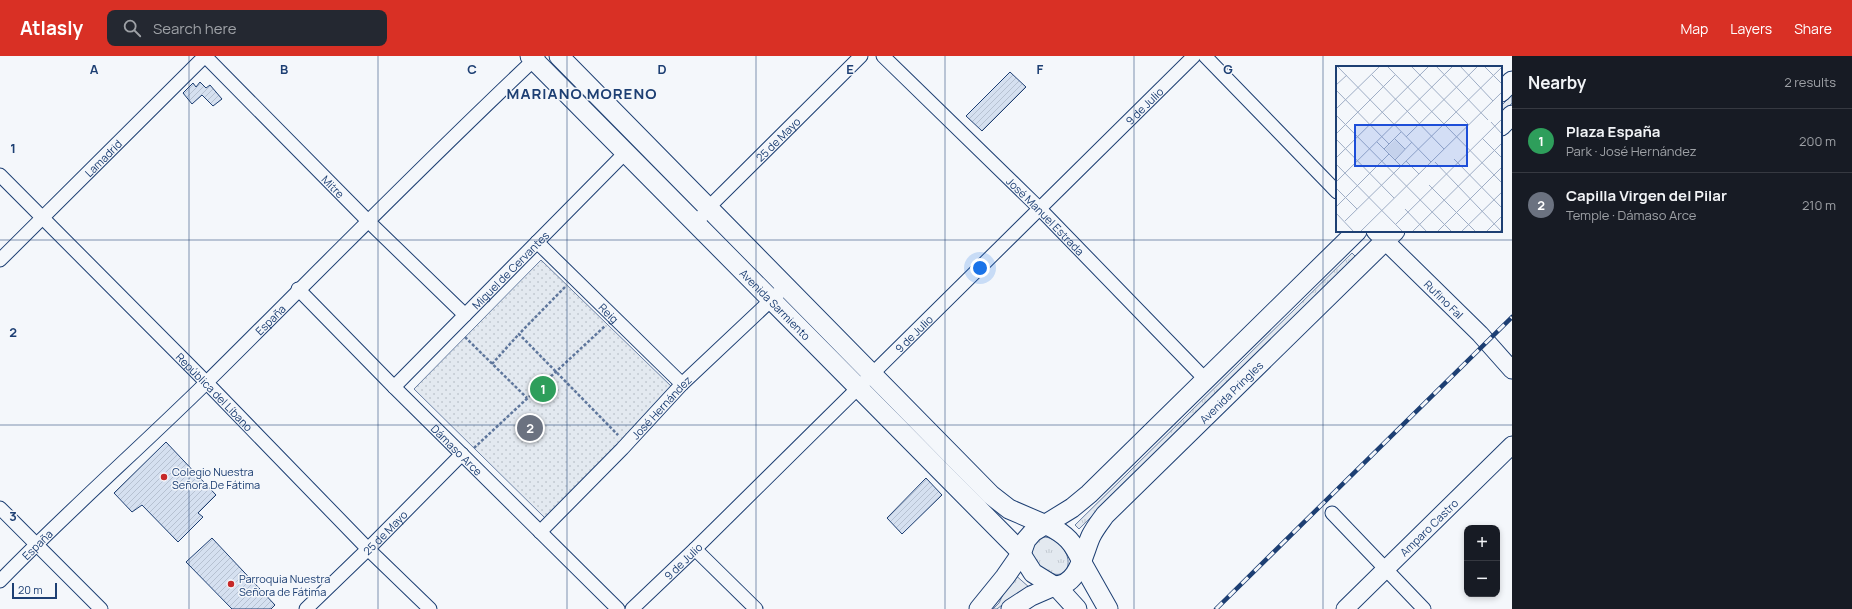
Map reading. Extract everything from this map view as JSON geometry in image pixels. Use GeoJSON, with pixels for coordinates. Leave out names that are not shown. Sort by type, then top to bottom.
{"type":"FeatureCollection","features":[{"type":"Feature","properties":{"kind":"main road","name":"Avenida Sarmiento"},"geometry":{"type":"LineString","coordinates":[[559,56],[991,495],[1010,509],[1046,525]]}},
{"type":"Feature","properties":{"kind":"main road","name":"Avenida Sarmiento"},"geometry":{"type":"LineString","coordinates":[[534,57],[771,301],[1021,553]]}},
{"type":"Feature","properties":{"kind":"main road"},"geometry":{"type":"LineString","coordinates":[[1502,91],[1512,81]]}},
{"type":"Feature","properties":{"kind":"main road"},"geometry":{"type":"LineString","coordinates":[[1502,125],[1512,115]]}},
{"type":"Feature","properties":{"kind":"main road"},"geometry":{"type":"LineString","coordinates":[[979,609],[994,592],[1021,553],[1026,540],[1033,532],[1072,508],[1089,494],[1357,232]]}},
{"type":"Feature","properties":{"kind":"main road","name":"Avenida Pringles"},"geometry":{"type":"LineString","coordinates":[[1082,562],[1090,538],[1105,515],[1384,234]]}},
{"type":"Feature","properties":{"kind":"main road"},"geometry":{"type":"LineString","coordinates":[[1046,525],[1068,537],[1075,547],[1108,609]]}},
{"type":"Feature","properties":{"kind":"main road"},"geometry":{"type":"LineString","coordinates":[[1021,553],[1033,573],[1055,586],[1077,609]]}},
{"type":"Feature","properties":{"kind":"main road"},"geometry":{"type":"LineString","coordinates":[[1011,609],[1031,596],[1066,582],[1076,572],[1082,562]]}},
{"type":"Feature","properties":{"kind":"street","name":"Lamadrid"},"geometry":{"type":"LineString","coordinates":[[0,260],[205,56]]}},
{"type":"Feature","properties":{"kind":"street","name":"Mitre"},"geometry":{"type":"LineString","coordinates":[[205,56],[367,220],[465,315]]}},
{"type":"Feature","properties":{"kind":"street","name":"25 de Mayo"},"geometry":{"type":"LineString","coordinates":[[696,224],[708,208],[861,56]]}},
{"type":"Feature","properties":{"kind":"street","name":"José Manuel Estrada"},"geometry":{"type":"LineString","coordinates":[[884,56],[1039,208],[1205,379]]}},
{"type":"Feature","properties":{"kind":"street","name":"9 de Julio"},"geometry":{"type":"LineString","coordinates":[[632,609],[695,549],[1194,56]]}},
{"type":"Feature","properties":{"kind":"street"},"geometry":{"type":"LineString","coordinates":[[1205,56],[1336,191]]}},
{"type":"Feature","properties":{"kind":"street","name":"España"},"geometry":{"type":"LineString","coordinates":[[0,581],[36,544],[206,382],[367,220],[534,57]]}},
{"type":"Feature","properties":{"kind":"street","name":"Miguel de Cervantes"},"geometry":{"type":"LineString","coordinates":[[394,387],[626,152]]}},
{"type":"Feature","properties":{"kind":"street","name":"República del Líbano"},"geometry":{"type":"LineString","coordinates":[[0,175],[206,382],[368,549],[430,609]]}},
{"type":"Feature","properties":{"kind":"street","name":"Rufino Fal"},"geometry":{"type":"LineString","coordinates":[[1384,234],[1480,334],[1512,370]]}},
{"type":"Feature","properties":{"kind":"street","name":"Reig"},"geometry":{"type":"LineString","coordinates":[[537,242],[682,384]]}},
{"type":"Feature","properties":{"kind":"street","name":"José Hernández"},"geometry":{"type":"LineString","coordinates":[[540,532],[622,449],[682,384],[786,286]]}},
{"type":"Feature","properties":{"kind":"street","name":"Dámaso Arce"},"geometry":{"type":"LineString","coordinates":[[298,289],[394,387],[468,451],[540,532],[618,609]]}},
{"type":"Feature","properties":{"kind":"street","name":"Amparo Castro"},"geometry":{"type":"LineString","coordinates":[[1345,609],[1385,568],[1512,445]]}},
{"type":"Feature","properties":{"kind":"street","name":"25 de Mayo"},"geometry":{"type":"LineString","coordinates":[[306,609],[468,451]]}},
{"type":"Feature","properties":{"kind":"street"},"geometry":{"type":"LineString","coordinates":[[0,508],[101,609]]}},
{"type":"Feature","properties":{"kind":"street"},"geometry":{"type":"LineString","coordinates":[[1332,513],[1424,609]]}},
{"type":"Feature","properties":{"kind":"street"},"geometry":{"type":"LineString","coordinates":[[695,549],[756,609]]}},
{"type":"Feature","properties":{"kind":"path"},"geometry":{"type":"LineString","coordinates":[[492,364],[567,285]]}},
{"type":"Feature","properties":{"kind":"path"},"geometry":{"type":"LineString","coordinates":[[468,451],[607,324]]}},
{"type":"Feature","properties":{"kind":"path"},"geometry":{"type":"LineString","coordinates":[[519,334],[557,371],[622,439]]}},
{"type":"Feature","properties":{"kind":"path"},"geometry":{"type":"LineString","coordinates":[[465,337],[527,398]]}},
{"type":"Feature","properties":{"kind":"green space"},"geometry":{"type":"Polygon","coordinates":[[[559,67],[687,198],[684,200],[556,70],[559,67]]]}},
{"type":"Feature","properties":{"kind":"green space"},"geometry":{"type":"Polygon","coordinates":[[[1512,95],[1512,103],[1502,114],[1502,105],[1512,95]]]}},
{"type":"Feature","properties":{"kind":"green space"},"geometry":{"type":"Polygon","coordinates":[[[1352,253],[1356,257],[1079,529],[1075,525],[1352,253]]]}},
{"type":"Feature","properties":{"kind":"green space"},"geometry":{"type":"Polygon","coordinates":[[[541,260],[673,388],[545,518],[414,389],[541,260]]]}},
{"type":"Feature","properties":{"kind":"green space"},"geometry":{"type":"Polygon","coordinates":[[[1042,537],[1050,538],[1055,541],[1065,551],[1068,563],[1065,572],[1055,574],[1045,571],[1038,565],[1031,555],[1035,540],[1042,537]]]}},
{"type":"Feature","properties":{"kind":"green space"},"geometry":{"type":"Polygon","coordinates":[[[1013,573],[1030,588],[997,609],[993,609],[999,603],[1013,573]]]}},
{"type":"Feature","properties":{"kind":"building"},"geometry":{"type":"Polygon","coordinates":[[[1010,72],[1026,87],[982,131],[966,116],[1010,72]]]}},
{"type":"Feature","properties":{"kind":"building"},"geometry":{"type":"Polygon","coordinates":[[[200,82],[206,88],[210,85],[222,99],[213,106],[202,95],[192,104],[183,93],[193,83],[196,87],[200,82]]]}},
{"type":"Feature","properties":{"kind":"building"},"geometry":{"type":"Polygon","coordinates":[[[166,442],[216,495],[198,513],[203,517],[178,542],[142,505],[132,512],[114,493],[166,442]]]}},
{"type":"Feature","properties":{"kind":"building"},"geometry":{"type":"Polygon","coordinates":[[[926,478],[942,495],[902,534],[887,518],[926,478]]]}},
{"type":"Feature","properties":{"kind":"building","name":"Parroquia Nuestra Señora de Fátima"},"geometry":{"type":"Polygon","coordinates":[[[212,538],[275,605],[271,609],[232,609],[186,562],[212,538]]]}},
{"type":"Feature","properties":{"kind":"railway"},"geometry":{"type":"LineString","coordinates":[[1216,609],[1512,317]]}},
{"type":"Feature","properties":{"kind":"place","name":"Plaza España"},"geometry":{"type":"Point","coordinates":[543,389]}},
{"type":"Feature","properties":{"kind":"place","name":"Capilla Virgen del Pilar"},"geometry":{"type":"Point","coordinates":[530,428]}},
{"type":"Feature","properties":{"kind":"place","name":"Colegio Nuestra Señora De Fátima"},"geometry":{"type":"Point","coordinates":[164,477]}},
{"type":"Feature","properties":{"kind":"place","name":"Parroquia Nuestra Señora de Fátima"},"geometry":{"type":"Point","coordinates":[231,584]}},
{"type":"Feature","properties":{"kind":"district","name":"MARIANO MORENO"},"geometry":{"type":"Point","coordinates":[582,93]}}]}
